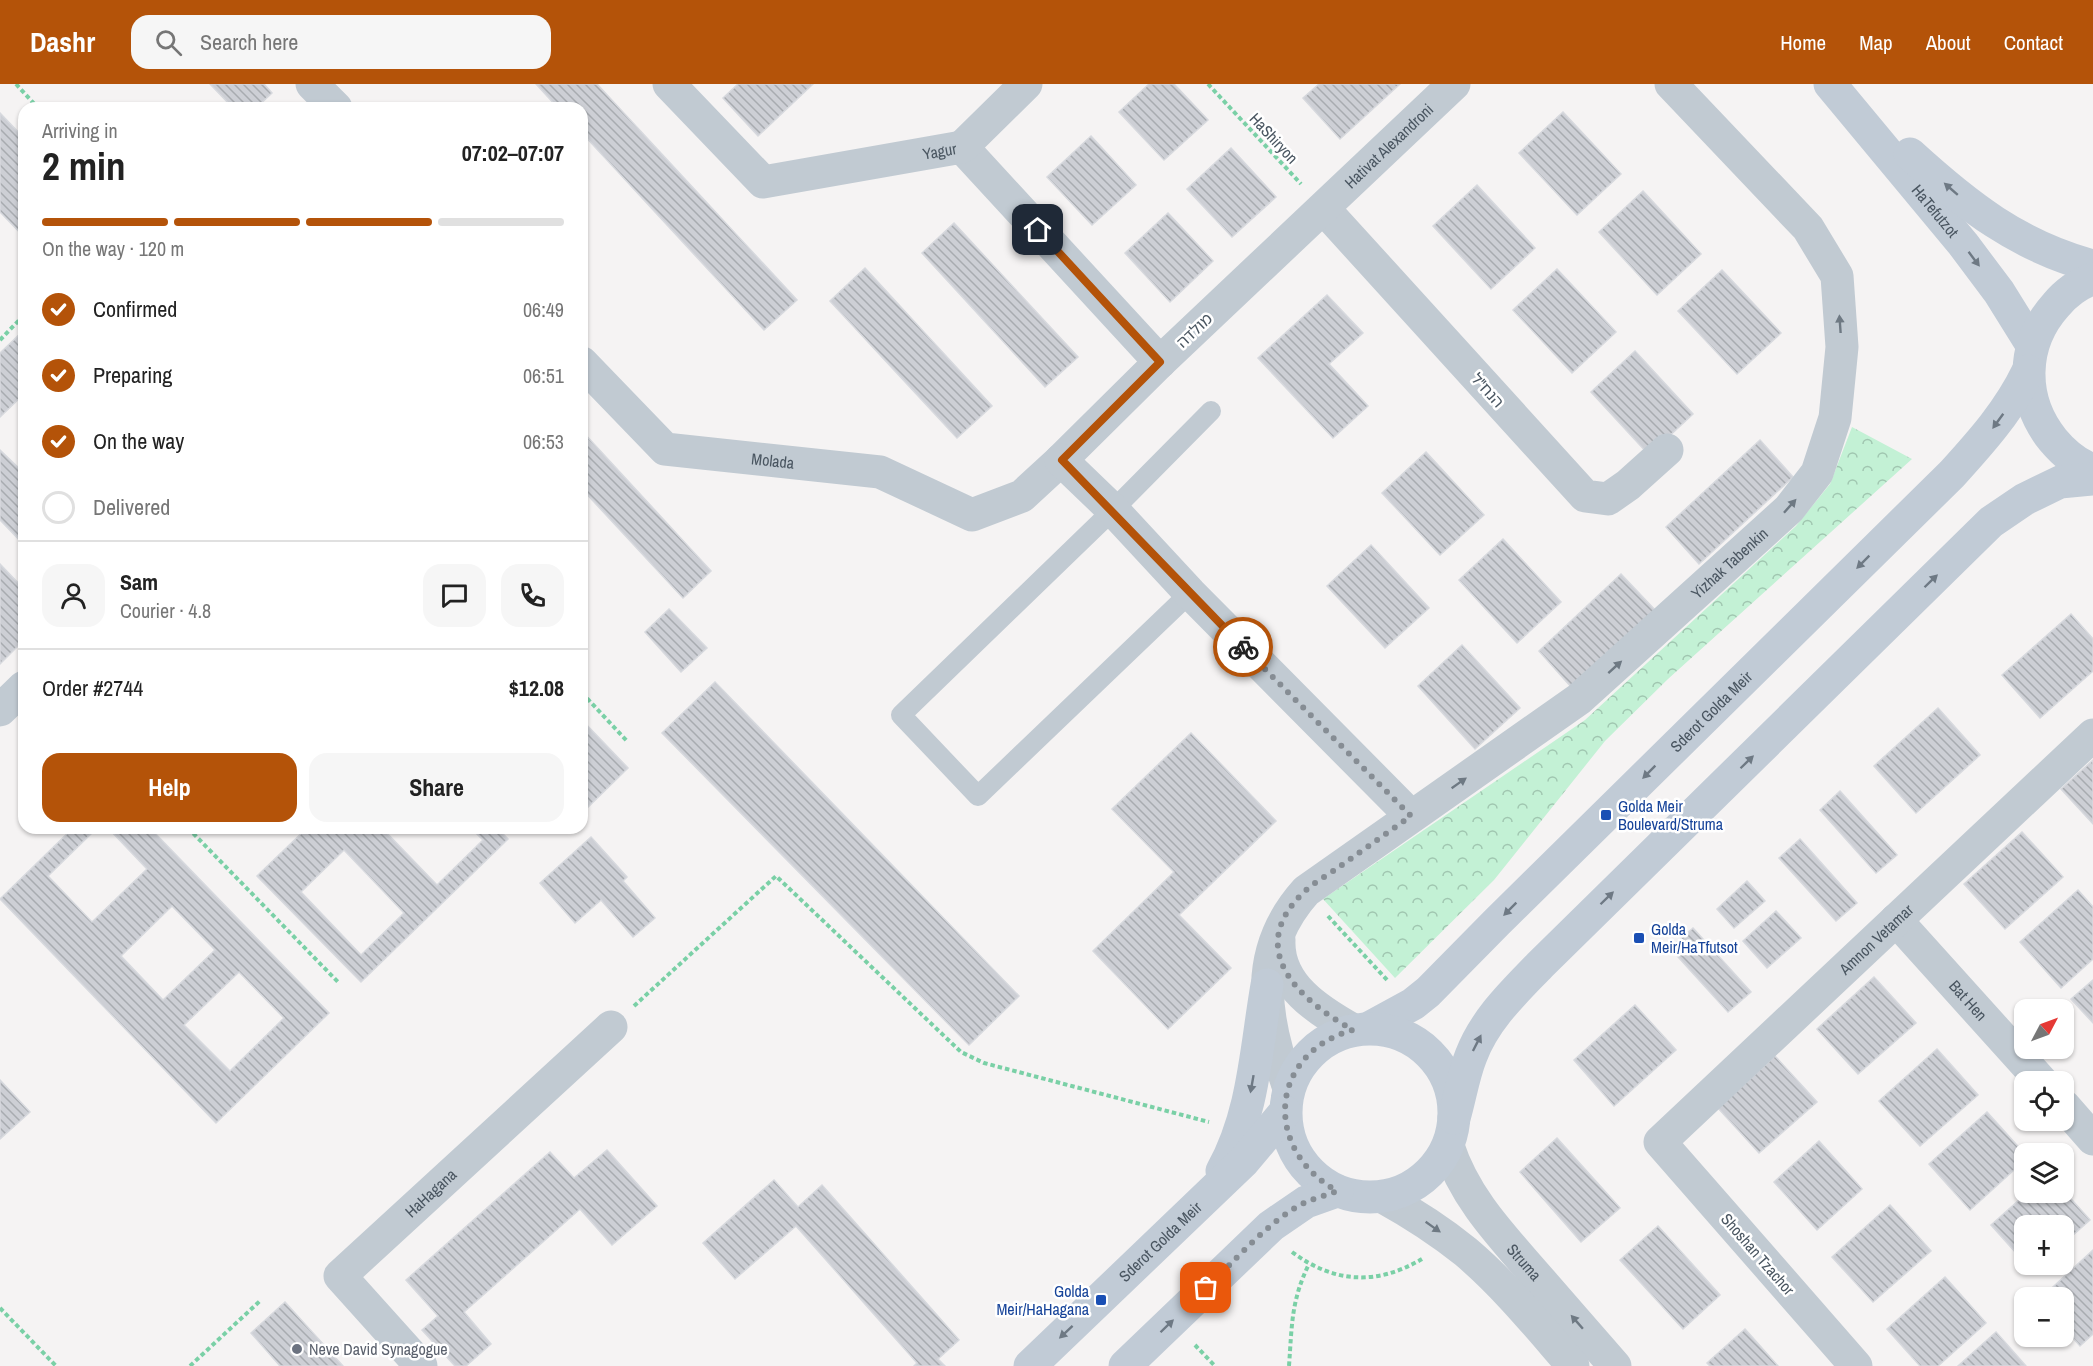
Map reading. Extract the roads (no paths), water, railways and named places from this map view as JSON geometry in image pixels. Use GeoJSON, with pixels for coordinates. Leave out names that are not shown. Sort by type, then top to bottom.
{"type":"FeatureCollection","features":[{"type":"Feature","properties":{"kind":"main road","name":"HaTefutzot"},"geometry":{"type":"LineString","coordinates":[[1831,84],[1965,201],[2004,230],[2057,255],[2093,266]]}},
{"type":"Feature","properties":{"kind":"main road","name":"HaTefutzot"},"geometry":{"type":"LineString","coordinates":[[1831,84],[1963,244],[1999,292],[2030,358]]}},
{"type":"Feature","properties":{"kind":"main road","name":"Sderot Golda Meir"},"geometry":{"type":"LineString","coordinates":[[1361,1029],[1405,1009],[1428,992],[1952,474],[1996,426],[2018,394],[2044,318],[2064,296],[2093,279]]}},
{"type":"Feature","properties":{"kind":"main road"},"geometry":{"type":"LineString","coordinates":[[2030,358],[2031,401],[2043,428],[2062,451],[2093,470]]}},
{"type":"Feature","properties":{"kind":"main road"},"geometry":{"type":"LineString","coordinates":[[1451,1132],[1452,1091],[1440,1066],[1431,1055],[1409,1038],[1388,1031],[1361,1029],[1332,1037],[1313,1051],[1299,1068],[1287,1100],[1288,1133],[1296,1153],[1314,1176],[1337,1191],[1360,1197],[1383,1197],[1417,1184],[1435,1167],[1451,1132],[1470,1057],[1479,1038],[1501,1005],[1991,522],[2025,499],[2060,482],[2093,479]]}},
{"type":"Feature","properties":{"kind":"main road"},"geometry":{"type":"LineString","coordinates":[[1198,1206],[1214,1185],[1241,1131],[1253,1082],[1267,985]]}},
{"type":"Feature","properties":{"kind":"main road","name":"Sderot Golda Meir"},"geometry":{"type":"LineString","coordinates":[[1030,1366],[1259,1146],[1287,1100]]}},
{"type":"Feature","properties":{"kind":"main road"},"geometry":{"type":"LineString","coordinates":[[1125,1366],[1271,1226],[1306,1202],[1337,1191]]}},
{"type":"Feature","properties":{"kind":"street"},"geometry":{"type":"LineString","coordinates":[[312,84],[330,102]]}},
{"type":"Feature","properties":{"kind":"street","name":"Yagur"},"geometry":{"type":"LineString","coordinates":[[669,84],[763,182],[962,147],[1160,362]]}},
{"type":"Feature","properties":{"kind":"street"},"geometry":{"type":"LineString","coordinates":[[962,147],[1026,84]]}},
{"type":"Feature","properties":{"kind":"street","name":"Hativat Alexandroni"},"geometry":{"type":"LineString","coordinates":[[1324,208],[1454,84]]}},
{"type":"Feature","properties":{"kind":"street","name":"Yizhak Tabenkin"},"geometry":{"type":"LineString","coordinates":[[1287,1100],[1270,1026],[1267,985],[1271,959],[1281,927],[1291,908],[1306,891],[1580,699],[1789,509],[1817,473],[1835,418],[1842,346],[1837,276],[1808,228],[1671,84]]}},
{"type":"Feature","properties":{"kind":"street","name":"מולדה"},"geometry":{"type":"LineString","coordinates":[[588,369],[665,449],[880,472],[972,514],[1022,496],[1324,208]]}},
{"type":"Feature","properties":{"kind":"street","name":"הנח\"ל"},"geometry":{"type":"LineString","coordinates":[[1324,208],[1585,496],[1608,500],[1667,450]]}},
{"type":"Feature","properties":{"kind":"street"},"geometry":{"type":"LineString","coordinates":[[1062,460],[1411,816]]}},
{"type":"Feature","properties":{"kind":"street"},"geometry":{"type":"LineString","coordinates":[[0,710],[18,693]]}},
{"type":"Feature","properties":{"kind":"street","name":"Amnon Vetamar"},"geometry":{"type":"LineString","coordinates":[[1660,1142],[2093,735]]}},
{"type":"Feature","properties":{"kind":"street","name":"Bat Hen"},"geometry":{"type":"LineString","coordinates":[[1896,920],[2032,1071]]}},
{"type":"Feature","properties":{"kind":"street","name":"Yizhak Tabenkin"},"geometry":{"type":"LineString","coordinates":[[1281,927],[1280,957],[1293,985],[1318,1008],[1361,1029]]}},
{"type":"Feature","properties":{"kind":"street","name":"HaHagana"},"geometry":{"type":"LineString","coordinates":[[422,1366],[340,1276],[611,1027]]}},
{"type":"Feature","properties":{"kind":"street"},"geometry":{"type":"LineString","coordinates":[[2074,1117],[2093,1139]]}},
{"type":"Feature","properties":{"kind":"street","name":"Struma"},"geometry":{"type":"LineString","coordinates":[[1451,1132],[1455,1168],[1476,1204],[1495,1229],[1615,1366]]}},
{"type":"Feature","properties":{"kind":"street","name":"Shoshan Tzachor"},"geometry":{"type":"LineString","coordinates":[[1660,1142],[1856,1366]]}},
{"type":"Feature","properties":{"kind":"street","name":"Struma"},"geometry":{"type":"LineString","coordinates":[[1383,1197],[1433,1227],[1467,1253],[1495,1279],[1573,1366]]}},
{"type":"Feature","properties":{"kind":"lane"},"geometry":{"type":"LineString","coordinates":[[1190,593],[978,796],[901,715],[1113,510],[1211,411]]}},
{"type":"Feature","properties":{"kind":"place","name":"Golda Meir Boulevard/Struma"},"geometry":{"type":"Point","coordinates":[1606,815]}},
{"type":"Feature","properties":{"kind":"place","name":"Golda Meir/HaTfutsot"},"geometry":{"type":"Point","coordinates":[1639,938]}},
{"type":"Feature","properties":{"kind":"place","name":"Golda Meir/HaHagana"},"geometry":{"type":"Point","coordinates":[1101,1300]}},
{"type":"Feature","properties":{"kind":"place","name":"Neve David Synagogue"},"geometry":{"type":"Point","coordinates":[297,1349]}}]}
